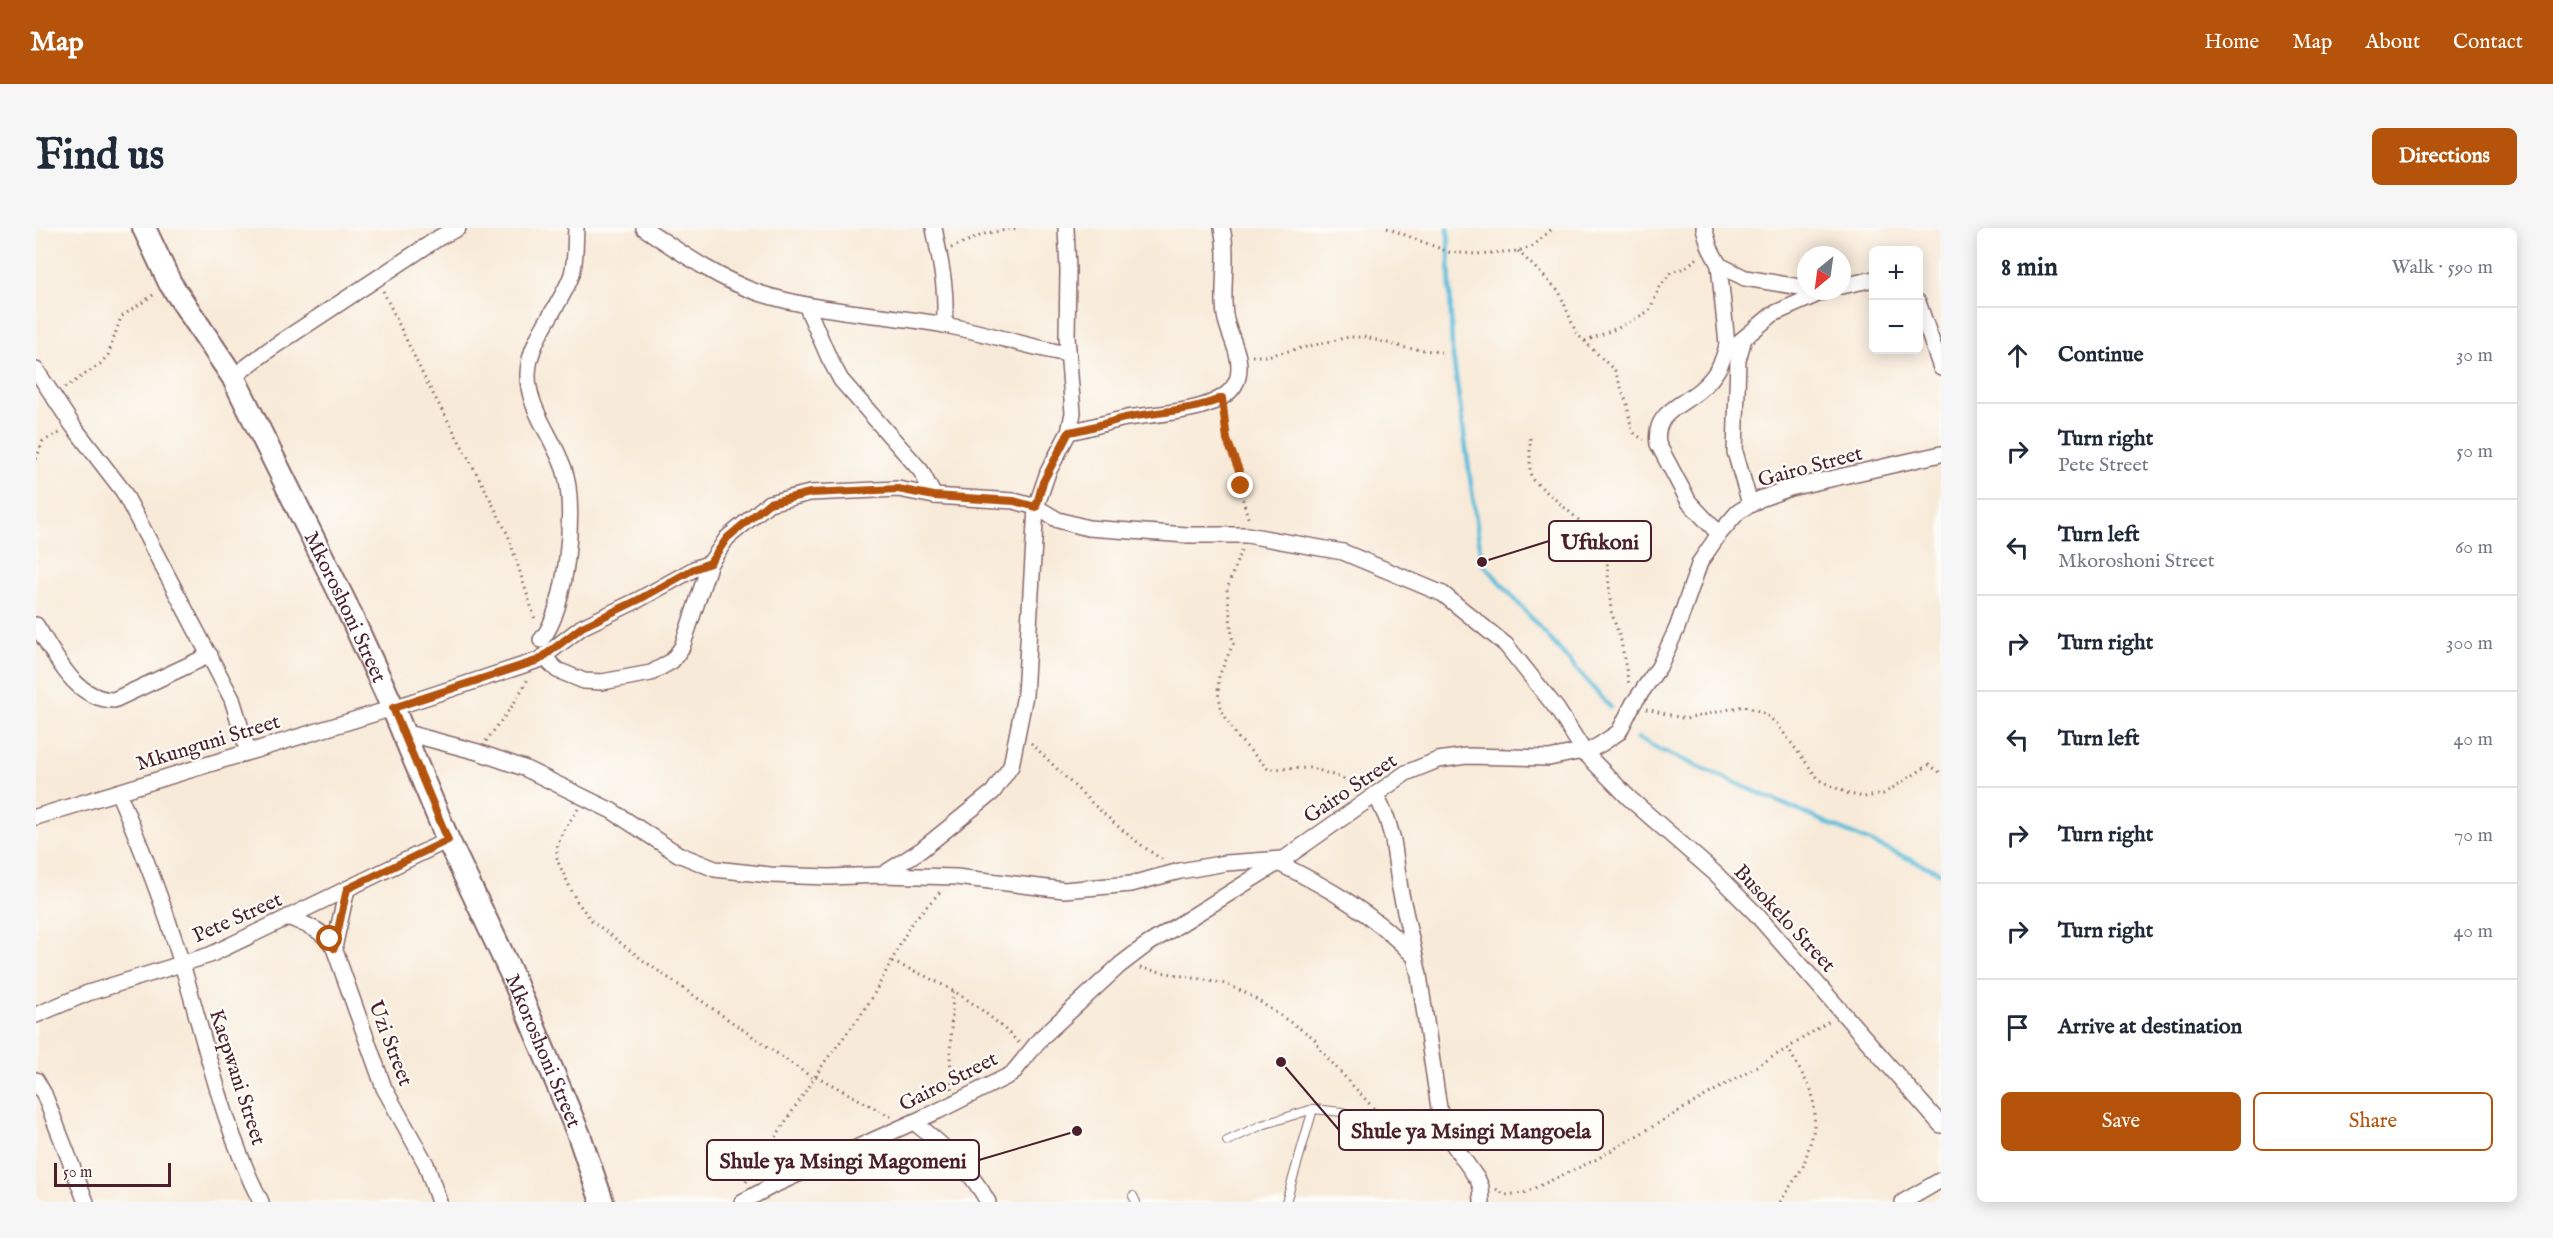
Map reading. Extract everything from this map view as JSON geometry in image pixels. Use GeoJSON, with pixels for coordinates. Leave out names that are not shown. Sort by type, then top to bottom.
{"type":"FeatureCollection","features":[{"type":"Feature","properties":{"kind":"street","name":"Mkoroshoni Street"},"geometry":{"type":"LineString","coordinates":[[144,228],[170,283],[233,377],[345,603],[393,708],[448,840],[512,973],[579,1135],[603,1202]]}},
{"type":"Feature","properties":{"kind":"street"},"geometry":{"type":"LineString","coordinates":[[233,377],[270,349],[458,228]]}},
{"type":"Feature","properties":{"kind":"street"},"geometry":{"type":"LineString","coordinates":[[541,640],[550,630],[563,590],[567,560],[569,499],[565,472],[534,404],[528,372],[542,330],[572,274],[576,228]]}},
{"type":"Feature","properties":{"kind":"street"},"geometry":{"type":"LineString","coordinates":[[644,228],[725,278],[759,293],[806,305],[972,330],[1040,350],[1068,354]]}},
{"type":"Feature","properties":{"kind":"street"},"geometry":{"type":"LineString","coordinates":[[934,228],[946,309],[944,325]]}},
{"type":"Feature","properties":{"kind":"street"},"geometry":{"type":"LineString","coordinates":[[882,875],[921,850],[993,792],[1011,765],[1019,731],[1029,649],[1036,507],[1043,482],[1069,432],[1073,413],[1068,354],[1066,228]]}},
{"type":"Feature","properties":{"kind":"street"},"geometry":{"type":"LineString","coordinates":[[1069,432],[1125,418],[1204,406],[1222,398],[1232,388],[1238,378],[1239,356],[1225,317],[1225,252],[1222,228]]}},
{"type":"Feature","properties":{"kind":"street"},"geometry":{"type":"LineString","coordinates":[[1704,228],[1710,248],[1719,265],[1727,344],[1725,354],[1711,379],[1702,388],[1677,404],[1663,418],[1657,435],[1658,444],[1689,502],[1719,534]]}},
{"type":"Feature","properties":{"kind":"street"},"geometry":{"type":"LineString","coordinates":[[1719,265],[1754,280],[1797,287]]}},
{"type":"Feature","properties":{"kind":"street"},"geometry":{"type":"LineString","coordinates":[[1851,284],[1869,280]]}},
{"type":"Feature","properties":{"kind":"street"},"geometry":{"type":"LineString","coordinates":[[1725,354],[1773,314],[1805,300]]}},
{"type":"Feature","properties":{"kind":"street"},"geometry":{"type":"LineString","coordinates":[[806,305],[829,358],[842,380],[921,471],[934,496]]}},
{"type":"Feature","properties":{"kind":"street"},"geometry":{"type":"LineString","coordinates":[[1923,316],[1941,368]]}},
{"type":"Feature","properties":{"kind":"street"},"geometry":{"type":"LineString","coordinates":[[1744,338],[1738,360],[1735,452],[1750,504]]}},
{"type":"Feature","properties":{"kind":"street"},"geometry":{"type":"LineString","coordinates":[[36,370],[73,426],[123,491],[232,699],[248,752]]}},
{"type":"Feature","properties":{"kind":"street","name":"Gairo Street"},"geometry":{"type":"LineString","coordinates":[[742,1202],[772,1186],[909,1125],[1012,1074],[1041,1038],[1120,965],[1145,946],[1281,861],[1406,773],[1438,760],[1466,756],[1509,759],[1549,758],[1578,752],[1585,753],[1619,732],[1633,704],[1659,667],[1677,628],[1700,562],[1719,534],[1738,512],[1750,504],[1790,488],[1941,454]]}},
{"type":"Feature","properties":{"kind":"street","name":"Busokelo Street"},"geometry":{"type":"LineString","coordinates":[[541,658],[557,670],[584,681],[602,682],[651,673],[672,661],[682,647],[710,563],[727,538],[769,503],[810,493],[898,489],[934,496],[1014,501],[1036,507],[1058,520],[1088,528],[1187,535],[1248,528],[1343,552],[1443,594],[1506,645],[1557,709],[1585,753],[1629,798],[1717,875],[1748,906],[1941,1125]]}},
{"type":"Feature","properties":{"kind":"street"},"geometry":{"type":"LineString","coordinates":[[541,658],[582,627],[710,563]]}},
{"type":"Feature","properties":{"kind":"street"},"geometry":{"type":"LineString","coordinates":[[36,625],[71,679],[88,695],[101,700],[114,700],[132,693],[210,655]]}},
{"type":"Feature","properties":{"kind":"street","name":"Mkunguni Street"},"geometry":{"type":"LineString","coordinates":[[36,817],[393,708],[541,658]]}},
{"type":"Feature","properties":{"kind":"street"},"geometry":{"type":"LineString","coordinates":[[403,732],[524,768],[612,811],[678,854],[715,868],[770,875],[829,877],[882,875],[956,878],[1064,890],[1131,884],[1180,871],[1226,863],[1281,861],[1378,922],[1414,956]]}},
{"type":"Feature","properties":{"kind":"street","name":"Kaepwani Street"},"geometry":{"type":"LineString","coordinates":[[117,792],[136,835],[182,963],[200,1034],[234,1140],[261,1202]]}},
{"type":"Feature","properties":{"kind":"street"},"geometry":{"type":"LineString","coordinates":[[1378,794],[1393,840],[1423,999],[1438,1108],[1451,1141],[1478,1180],[1483,1196],[1482,1202]]}},
{"type":"Feature","properties":{"kind":"street","name":"Pete Street"},"geometry":{"type":"LineString","coordinates":[[36,1015],[88,993],[210,955],[448,840]]}},
{"type":"Feature","properties":{"kind":"street"},"geometry":{"type":"LineString","coordinates":[[334,948],[347,889]]}},
{"type":"Feature","properties":{"kind":"street","name":"Uzi Street"},"geometry":{"type":"LineString","coordinates":[[288,917],[318,929],[330,939],[384,1088],[426,1164],[439,1202]]}},
{"type":"Feature","properties":{"kind":"street"},"geometry":{"type":"LineString","coordinates":[[36,1080],[44,1094],[86,1202]]}},
{"type":"Feature","properties":{"kind":"street"},"geometry":{"type":"LineString","coordinates":[[909,1125],[940,1143],[964,1167],[988,1202]]}},
{"type":"Feature","properties":{"kind":"street"},"geometry":{"type":"LineString","coordinates":[[1903,1202],[1941,1180]]}},
{"type":"Feature","properties":{"kind":"lane"},"geometry":{"type":"LineString","coordinates":[[1227,1142],[1262,1125],[1313,1109],[1342,1112],[1393,1130],[1451,1141]]}},
{"type":"Feature","properties":{"kind":"lane"},"geometry":{"type":"LineString","coordinates":[[1286,1202],[1313,1109]]}},
{"type":"Feature","properties":{"kind":"path"},"geometry":{"type":"LineString","coordinates":[[939,254],[978,236],[1019,228]]}},
{"type":"Feature","properties":{"kind":"path"},"geometry":{"type":"LineString","coordinates":[[1387,228],[1449,252],[1475,254],[1518,251],[1533,246],[1554,228]]}},
{"type":"Feature","properties":{"kind":"path"},"geometry":{"type":"LineString","coordinates":[[1586,341],[1624,325],[1649,311],[1660,287],[1671,272],[1684,268],[1710,248]]}},
{"type":"Feature","properties":{"kind":"path"},"geometry":{"type":"LineString","coordinates":[[1518,251],[1548,277],[1559,291],[1576,333],[1615,370],[1627,404],[1630,428],[1664,454]]}},
{"type":"Feature","properties":{"kind":"path"},"geometry":{"type":"LineString","coordinates":[[377,279],[426,381],[508,535],[541,640]]}},
{"type":"Feature","properties":{"kind":"path"},"geometry":{"type":"LineString","coordinates":[[54,397],[82,374],[100,364],[108,355],[121,317],[170,283]]}},
{"type":"Feature","properties":{"kind":"path"},"geometry":{"type":"LineString","coordinates":[[1239,356],[1267,356],[1357,337],[1406,348],[1441,352]]}},
{"type":"Feature","properties":{"kind":"path"},"geometry":{"type":"LineString","coordinates":[[1222,398],[1227,440],[1241,478],[1248,528],[1227,589],[1233,644],[1219,675],[1218,692],[1222,711],[1237,737],[1268,769],[1312,768],[1378,794]]}},
{"type":"Feature","properties":{"kind":"path"},"geometry":{"type":"LineString","coordinates":[[36,459],[43,441],[73,426]]}},
{"type":"Feature","properties":{"kind":"path"},"geometry":{"type":"LineString","coordinates":[[1530,438],[1530,473],[1533,480],[1581,522],[1607,560],[1611,611],[1621,641],[1633,704],[1660,714],[1686,719],[1744,706],[1754,708],[1777,724],[1819,780],[1849,794],[1864,797],[1883,794],[1929,765],[1941,772]]}},
{"type":"Feature","properties":{"kind":"path"},"geometry":{"type":"LineString","coordinates":[[478,753],[513,705],[541,658]]}},
{"type":"Feature","properties":{"kind":"path"},"geometry":{"type":"LineString","coordinates":[[1019,731],[1094,805],[1140,845],[1180,871]]}},
{"type":"Feature","properties":{"kind":"path"},"geometry":{"type":"LineString","coordinates":[[586,797],[562,833],[557,847],[557,860],[576,900],[591,920],[645,961],[815,1078],[909,1125]]}},
{"type":"Feature","properties":{"kind":"path"},"geometry":{"type":"LineString","coordinates":[[743,1186],[834,1048],[858,1019],[892,962],[912,922],[929,902],[956,878]]}},
{"type":"Feature","properties":{"kind":"path"},"geometry":{"type":"LineString","coordinates":[[892,962],[944,983],[971,1001],[1005,1029],[1028,1053]]}},
{"type":"Feature","properties":{"kind":"path"},"geometry":{"type":"LineString","coordinates":[[1120,965],[1227,984],[1248,994],[1314,1038],[1322,1052],[1393,1130]]}},
{"type":"Feature","properties":{"kind":"path"},"geometry":{"type":"LineString","coordinates":[[953,1102],[950,1056],[954,990]]}},
{"type":"Feature","properties":{"kind":"path"},"geometry":{"type":"LineString","coordinates":[[1478,1180],[1505,1195],[1524,1193],[1595,1160],[1788,1048],[1842,1012]]}},
{"type":"Feature","properties":{"kind":"path"},"geometry":{"type":"LineString","coordinates":[[1780,1202],[1803,1167],[1813,1134],[1815,1115],[1812,1092],[1788,1048]]}},
{"type":"Feature","properties":{"kind":"waterway"},"geometry":{"type":"LineString","coordinates":[[1448,228],[1452,349],[1482,562],[1610,707]]}},
{"type":"Feature","properties":{"kind":"waterway"},"geometry":{"type":"LineString","coordinates":[[1638,738],[1658,749],[1941,873]]}},
{"type":"Feature","properties":{"kind":"place","name":"Ufukoni"},"geometry":{"type":"Point","coordinates":[1482,562]}},
{"type":"Feature","properties":{"kind":"place","name":"Shule ya Msingi Mangoela"},"geometry":{"type":"Point","coordinates":[1281,1062]}},
{"type":"Feature","properties":{"kind":"place","name":"Shule ya Msingi Magomeni"},"geometry":{"type":"Point","coordinates":[1077,1131]}},
{"type":"Feature","properties":{"kind":"route"},"geometry":{"type":"LineString","coordinates":[[330,939],[334,948],[347,889],[448,840],[393,708],[502,670],[539,660],[582,627],[710,563],[727,538],[769,503],[810,493],[898,489],[934,496],[1014,501],[1036,507],[1043,482],[1069,432],[1125,418],[1204,406],[1222,398],[1227,440],[1240,473],[1241,486]]}}]}
